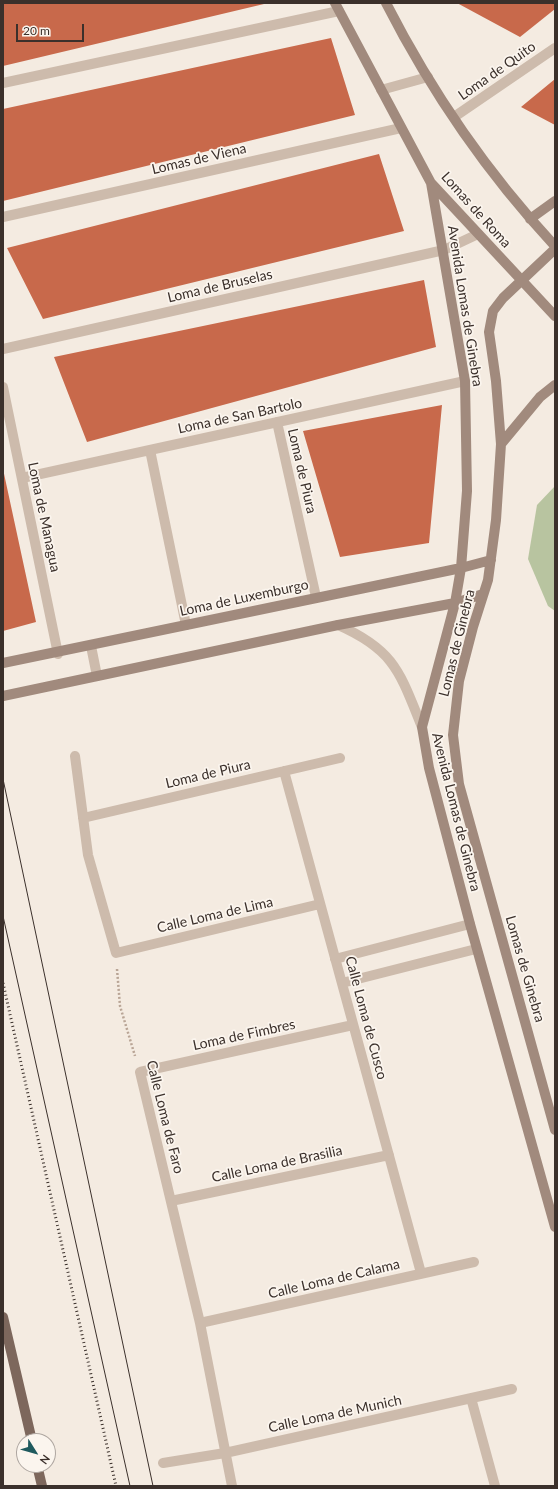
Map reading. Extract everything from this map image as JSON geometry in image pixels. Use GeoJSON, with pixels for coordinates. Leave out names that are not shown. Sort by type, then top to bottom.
{"type":"FeatureCollection","features":[{"type":"Feature","properties":{"kind":"main road"},"geometry":{"type":"LineString","coordinates":[[3,1317],[30,1433]]}},
{"type":"Feature","properties":{"kind":"main road"},"geometry":{"type":"LineString","coordinates":[[39,1473],[42,1486]]}},
{"type":"Feature","properties":{"kind":"street"},"geometry":{"type":"LineString","coordinates":[[386,3],[407,43],[467,138],[530,219],[555,246]]}},
{"type":"Feature","properties":{"kind":"street"},"geometry":{"type":"LineString","coordinates":[[3,83],[337,7]]}},
{"type":"Feature","properties":{"kind":"street","name":"Lomas de Roma"},"geometry":{"type":"LineString","coordinates":[[337,7],[431,183],[555,316]]}},
{"type":"Feature","properties":{"kind":"street","name":"Loma de Quito"},"geometry":{"type":"LineString","coordinates":[[454,117],[555,48]]}},
{"type":"Feature","properties":{"kind":"street"},"geometry":{"type":"LineString","coordinates":[[381,90],[428,77]]}},
{"type":"Feature","properties":{"kind":"street","name":"Lomas de Viena"},"geometry":{"type":"LineString","coordinates":[[3,217],[401,128]]}},
{"type":"Feature","properties":{"kind":"street","name":"Avenida Lomas de Ginebra"},"geometry":{"type":"LineString","coordinates":[[431,183],[444,250],[465,381],[467,491],[461,568],[455,603],[422,728],[429,768],[476,949],[555,1227]]}},
{"type":"Feature","properties":{"kind":"street"},"geometry":{"type":"LineString","coordinates":[[530,219],[555,201]]}},
{"type":"Feature","properties":{"kind":"street","name":"Loma de Bruselas"},"geometry":{"type":"LineString","coordinates":[[3,349],[444,250],[478,234]]}},
{"type":"Feature","properties":{"kind":"street","name":"Lomas de Ginebra"},"geometry":{"type":"LineString","coordinates":[[555,250],[503,298],[493,312],[490,332],[501,444],[496,520],[488,580],[472,627],[459,682],[453,735],[459,784],[555,1130]]}},
{"type":"Feature","properties":{"kind":"street","name":"Loma de San Bartolo"},"geometry":{"type":"LineString","coordinates":[[22,478],[465,381]]}},
{"type":"Feature","properties":{"kind":"street"},"geometry":{"type":"LineString","coordinates":[[501,444],[540,396],[555,385]]}},
{"type":"Feature","properties":{"kind":"street","name":"Loma de Managua"},"geometry":{"type":"LineString","coordinates":[[3,387],[58,654]]}},
{"type":"Feature","properties":{"kind":"street","name":"Loma de Piura"},"geometry":{"type":"LineString","coordinates":[[277,422],[316,597]]}},
{"type":"Feature","properties":{"kind":"street"},"geometry":{"type":"LineString","coordinates":[[150,450],[186,625]]}},
{"type":"Feature","properties":{"kind":"street","name":"Loma de Luxemburgo"},"geometry":{"type":"LineString","coordinates":[[3,664],[58,654],[316,597],[461,568],[491,560]]}},
{"type":"Feature","properties":{"kind":"street"},"geometry":{"type":"LineString","coordinates":[[3,696],[338,625],[455,603],[483,594]]}},
{"type":"Feature","properties":{"kind":"street"},"geometry":{"type":"LineString","coordinates":[[338,625],[362,635],[382,650],[397,669],[422,728]]}},
{"type":"Feature","properties":{"kind":"street"},"geometry":{"type":"LineString","coordinates":[[91,646],[97,676]]}},
{"type":"Feature","properties":{"kind":"street"},"geometry":{"type":"LineString","coordinates":[[75,756],[88,855],[116,953]]}},
{"type":"Feature","properties":{"kind":"street","name":"Loma de Piura"},"geometry":{"type":"LineString","coordinates":[[83,818],[340,758]]}},
{"type":"Feature","properties":{"kind":"street","name":"Calle Loma de Cusco"},"geometry":{"type":"LineString","coordinates":[[284,771],[421,1274]]}},
{"type":"Feature","properties":{"kind":"street","name":"Calle Loma de Lima"},"geometry":{"type":"LineString","coordinates":[[116,953],[320,904]]}},
{"type":"Feature","properties":{"kind":"street"},"geometry":{"type":"LineString","coordinates":[[335,959],[470,924]]}},
{"type":"Feature","properties":{"kind":"street"},"geometry":{"type":"LineString","coordinates":[[342,983],[476,949]]}},
{"type":"Feature","properties":{"kind":"street","name":"Loma de Fimbres"},"geometry":{"type":"LineString","coordinates":[[140,1072],[354,1025]]}},
{"type":"Feature","properties":{"kind":"street","name":"Calle Loma de Faro"},"geometry":{"type":"LineString","coordinates":[[140,1072],[200,1323],[232,1486]]}},
{"type":"Feature","properties":{"kind":"street","name":"Calle Loma de Brasilia"},"geometry":{"type":"LineString","coordinates":[[171,1201],[389,1155]]}},
{"type":"Feature","properties":{"kind":"street","name":"Calle Loma de Calama"},"geometry":{"type":"LineString","coordinates":[[200,1323],[474,1262]]}},
{"type":"Feature","properties":{"kind":"street","name":"Calle Loma de Munich"},"geometry":{"type":"LineString","coordinates":[[163,1463],[225,1453],[512,1389]]}},
{"type":"Feature","properties":{"kind":"street"},"geometry":{"type":"LineString","coordinates":[[471,1398],[495,1486]]}},
{"type":"Feature","properties":{"kind":"path","name":"Calle Loma de Faro"},"geometry":{"type":"LineString","coordinates":[[116,953],[120,1006],[140,1072]]}},
{"type":"Feature","properties":{"kind":"green space"},"geometry":{"type":"Polygon","coordinates":[[[555,486],[555,611],[548,606],[528,559],[537,505],[555,486]]]}},
{"type":"Feature","properties":{"kind":"building"},"geometry":{"type":"Polygon","coordinates":[[[3,3],[264,3],[264,4],[3,66],[3,3]]]}},
{"type":"Feature","properties":{"kind":"building"},"geometry":{"type":"Polygon","coordinates":[[[457,3],[555,3],[555,9],[520,37],[457,3]]]}},
{"type":"Feature","properties":{"kind":"building"},"geometry":{"type":"Polygon","coordinates":[[[331,38],[355,115],[3,201],[3,109],[331,38]]]}},
{"type":"Feature","properties":{"kind":"building"},"geometry":{"type":"Polygon","coordinates":[[[555,79],[555,125],[521,107],[555,79]]]}},
{"type":"Feature","properties":{"kind":"building"},"geometry":{"type":"Polygon","coordinates":[[[379,154],[404,231],[43,319],[7,248],[379,154]]]}},
{"type":"Feature","properties":{"kind":"building"},"geometry":{"type":"Polygon","coordinates":[[[424,280],[436,347],[87,442],[54,357],[424,280]]]}},
{"type":"Feature","properties":{"kind":"building"},"geometry":{"type":"Polygon","coordinates":[[[442,405],[429,543],[340,557],[303,431],[442,405]]]}},
{"type":"Feature","properties":{"kind":"building"},"geometry":{"type":"Polygon","coordinates":[[[3,469],[36,622],[3,631],[3,469]]]}},
{"type":"Feature","properties":{"kind":"tram line"},"geometry":{"type":"LineString","coordinates":[[3,779],[153,1486]]}},
{"type":"Feature","properties":{"kind":"tram line"},"geometry":{"type":"LineString","coordinates":[[3,916],[130,1486]]}},
{"type":"Feature","properties":{"kind":"railway"},"geometry":{"type":"LineString","coordinates":[[3,983],[116,1486]]}}]}
